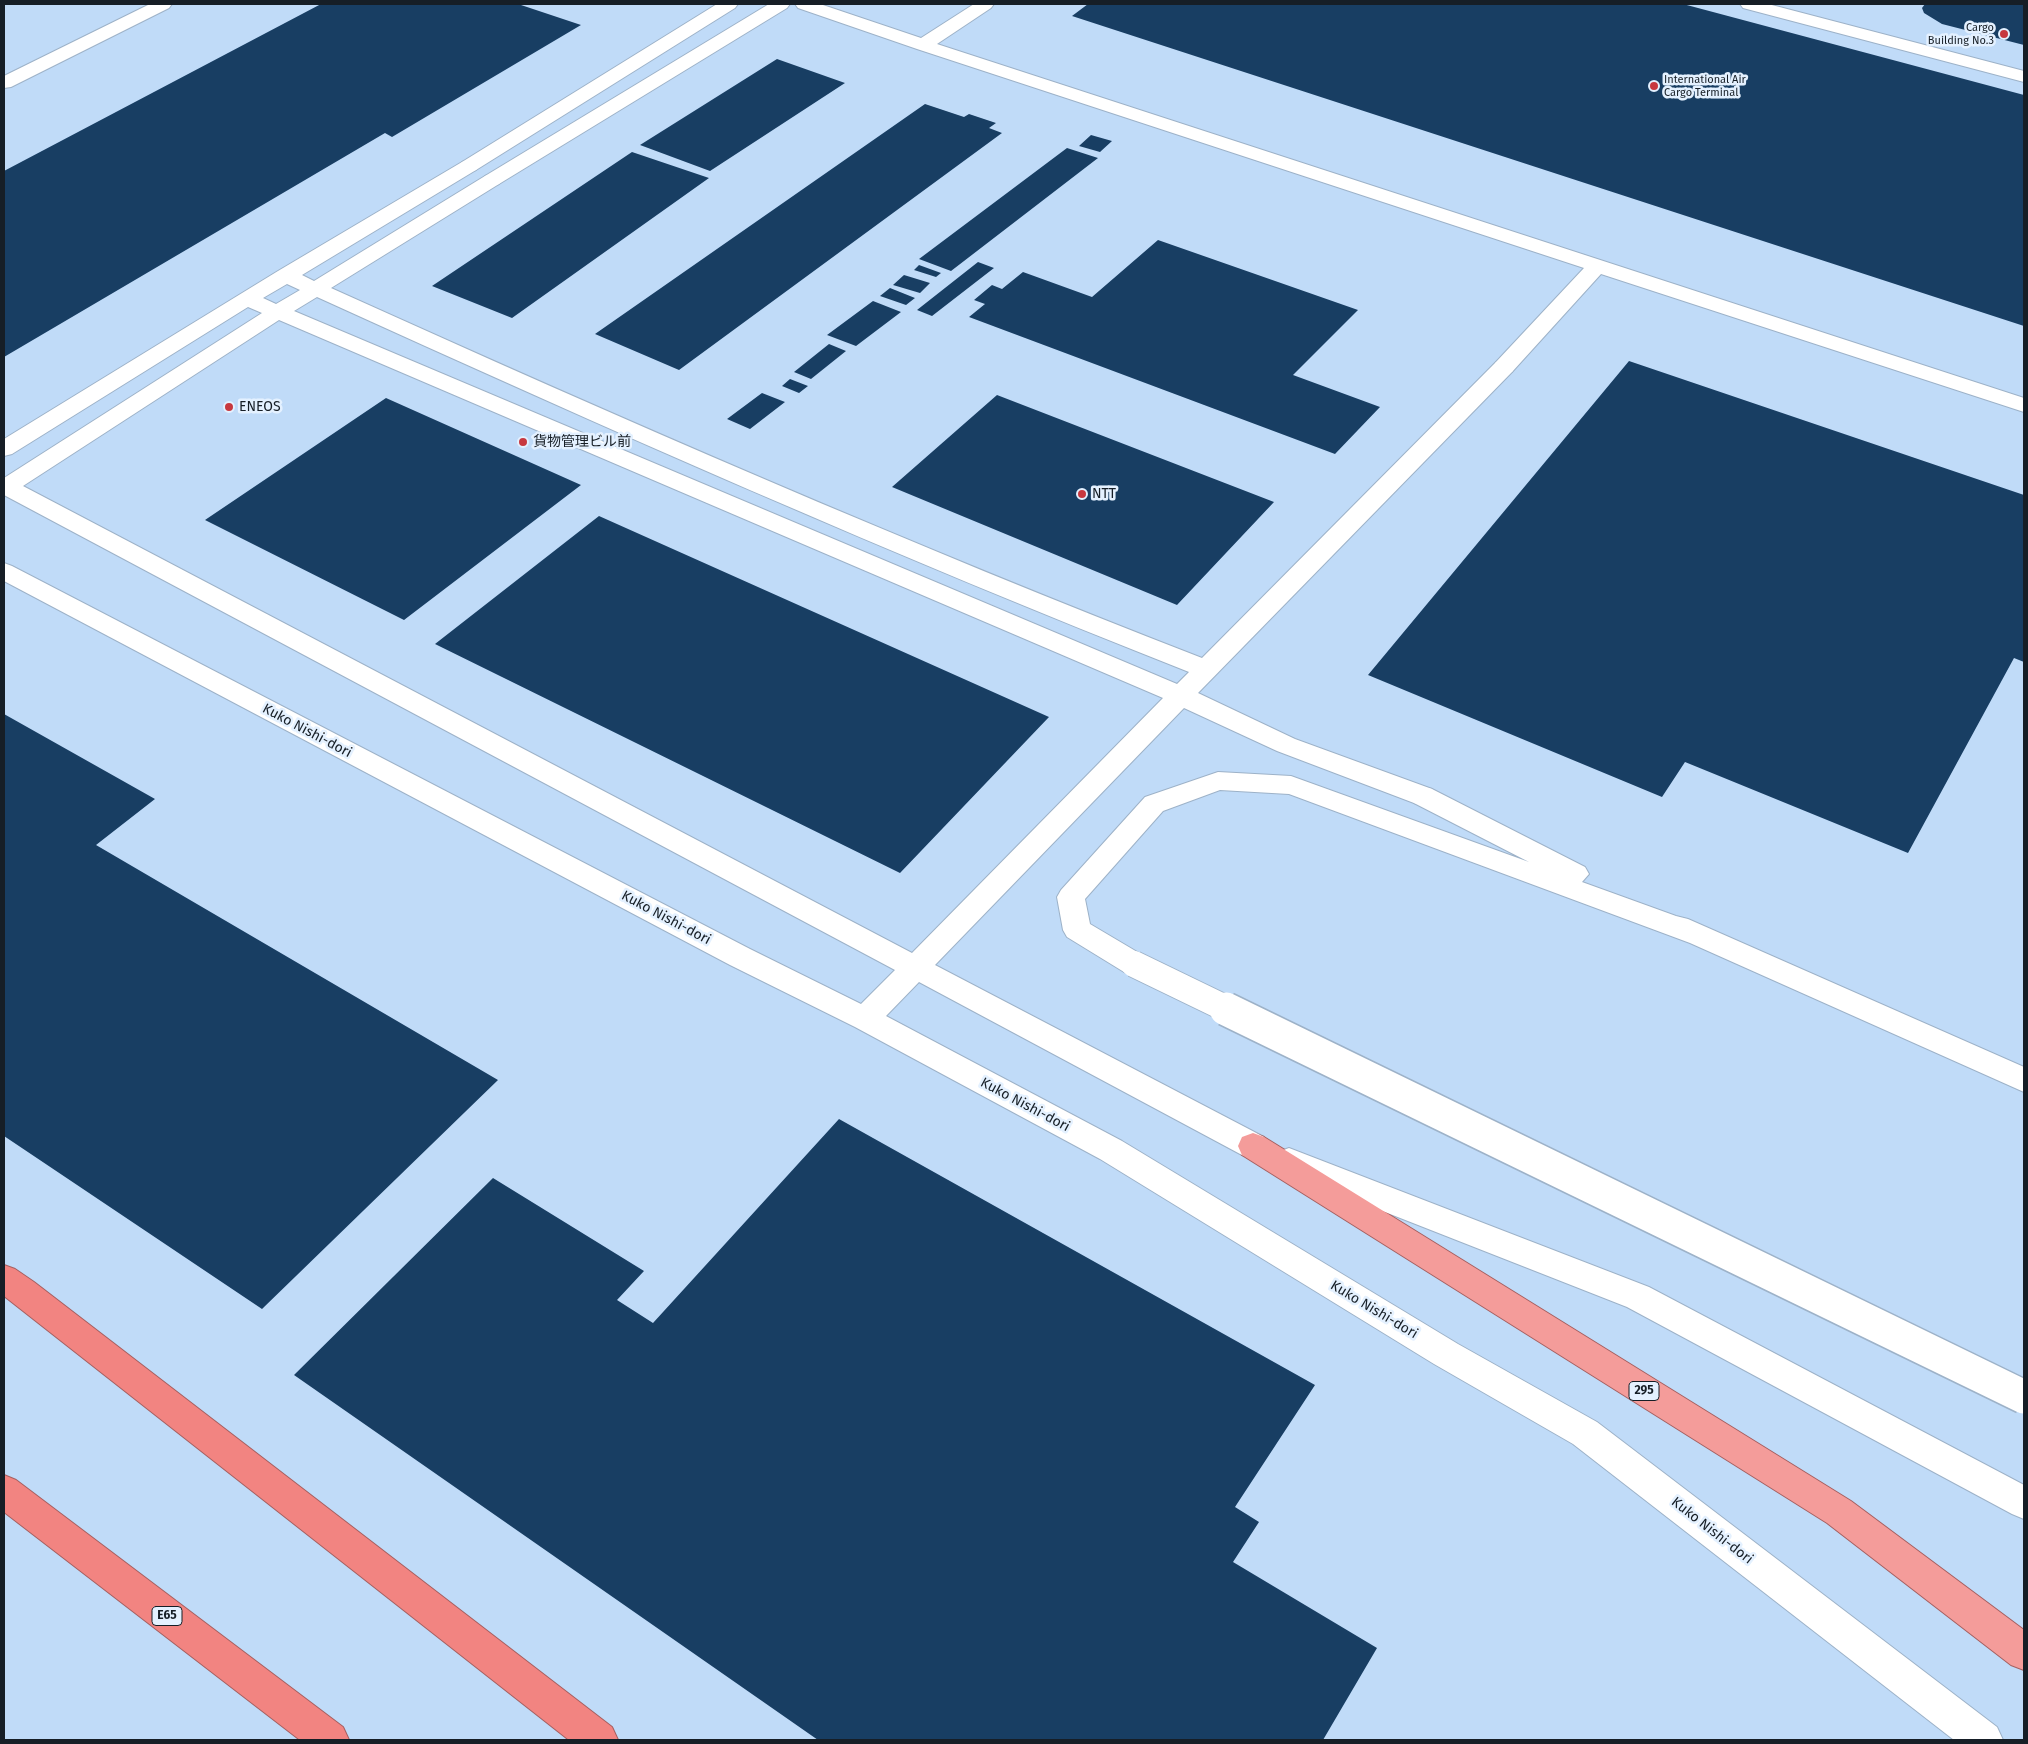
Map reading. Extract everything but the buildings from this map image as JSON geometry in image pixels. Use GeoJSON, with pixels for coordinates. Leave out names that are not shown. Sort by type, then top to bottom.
{"type":"FeatureCollection","features":[{"type":"Feature","properties":{"kind":"highway","name":"295"},"geometry":{"type":"LineString","coordinates":[[1253,1146],[1839,1512],[2024,1652]]}},
{"type":"Feature","properties":{"kind":"highway"},"geometry":{"type":"LineString","coordinates":[[4,1279],[599,1740]]}},
{"type":"Feature","properties":{"kind":"highway","name":"E65"},"geometry":{"type":"LineString","coordinates":[[4,1491],[330,1740]]}},
{"type":"Feature","properties":{"kind":"street"},"geometry":{"type":"LineString","coordinates":[[4,84],[163,4]]}},
{"type":"Feature","properties":{"kind":"street"},"geometry":{"type":"LineString","coordinates":[[4,449],[285,275],[469,166],[729,4]]}},
{"type":"Feature","properties":{"kind":"street"},"geometry":{"type":"LineString","coordinates":[[781,4],[315,289],[5,486],[1253,1146],[1638,1297],[2024,1503]]}},
{"type":"Feature","properties":{"kind":"street"},"geometry":{"type":"LineString","coordinates":[[804,4],[922,46],[2024,406]]}},
{"type":"Feature","properties":{"kind":"street"},"geometry":{"type":"LineString","coordinates":[[922,46],[985,4]]}},
{"type":"Feature","properties":{"kind":"street"},"geometry":{"type":"LineString","coordinates":[[1749,4],[2024,77]]}},
{"type":"Feature","properties":{"kind":"street"},"geometry":{"type":"LineString","coordinates":[[1811,20],[1826,4]]}},
{"type":"Feature","properties":{"kind":"street"},"geometry":{"type":"LineString","coordinates":[[865,1019],[1504,366],[1597,266]]}},
{"type":"Feature","properties":{"kind":"street"},"geometry":{"type":"LineString","coordinates":[[285,275],[554,396],[860,528],[1206,669]]}},
{"type":"Feature","properties":{"kind":"street"},"geometry":{"type":"LineString","coordinates":[[246,299],[1181,696],[1286,744],[1423,796],[1694,934],[2024,1080]]}},
{"type":"Feature","properties":{"kind":"street","name":"Kuko Nishi-dori"},"geometry":{"type":"LineString","coordinates":[[4,571],[740,957],[865,1019],[1111,1150],[1446,1354],[1585,1433],[1984,1740]]}},
{"type":"Feature","properties":{"kind":"street"},"geometry":{"type":"LineString","coordinates":[[1694,934],[1291,785],[1218,781],[1154,804],[1071,897],[1077,930],[1134,964],[2024,1397]]}},
{"type":"Feature","properties":{"kind":"shaded area"},"geometry":{"type":"Polygon","coordinates":[[[4,4],[2024,4],[2024,1740],[4,1740],[4,4]]]}},
{"type":"Feature","properties":{"kind":"place","name":"Cargo Building No.3"},"geometry":{"type":"Point","coordinates":[2004,34]}},
{"type":"Feature","properties":{"kind":"place","name":"International Air Cargo Terminal"},"geometry":{"type":"Point","coordinates":[1654,86]}},
{"type":"Feature","properties":{"kind":"place","name":"ENEOS"},"geometry":{"type":"Point","coordinates":[229,407]}},
{"type":"Feature","properties":{"kind":"place","name":"貨物管理ビル前"},"geometry":{"type":"Point","coordinates":[523,442]}},
{"type":"Feature","properties":{"kind":"place","name":"NTT"},"geometry":{"type":"Point","coordinates":[1082,494]}}]}
